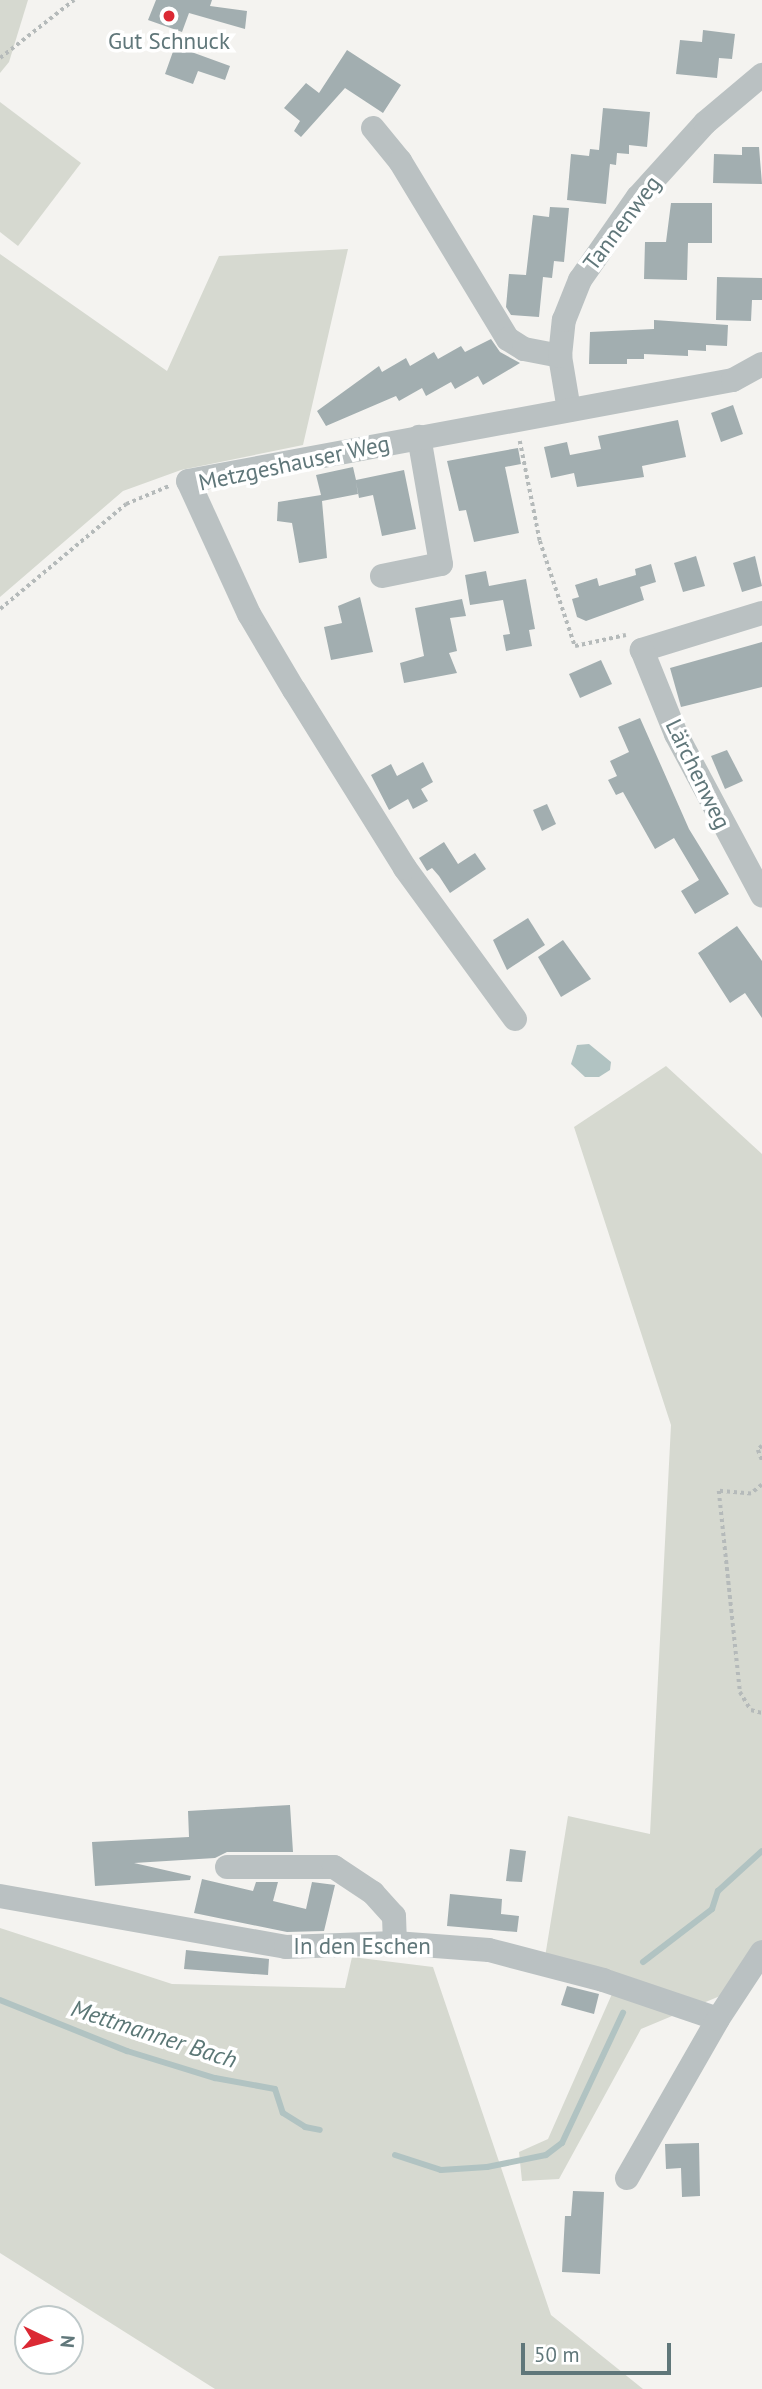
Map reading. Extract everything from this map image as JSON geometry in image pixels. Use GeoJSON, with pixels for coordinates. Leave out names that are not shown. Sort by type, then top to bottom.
{"type":"FeatureCollection","features":[{"type":"Feature","properties":{"kind":"street","name":"Tannenweg"},"geometry":{"type":"LineString","coordinates":[[569,410],[560,356],[564,320],[580,280],[638,197],[705,123],[762,75]]}},
{"type":"Feature","properties":{"kind":"street"},"geometry":{"type":"LineString","coordinates":[[373,128],[400,161],[508,339],[523,349],[560,356]]}},
{"type":"Feature","properties":{"kind":"street","name":"Metzgeshauser Weg"},"geometry":{"type":"LineString","coordinates":[[515,1019],[405,867],[294,690],[237,592],[188,481],[733,380],[762,364]]}},
{"type":"Feature","properties":{"kind":"street"},"geometry":{"type":"LineString","coordinates":[[382,576],[441,564],[419,437]]}},
{"type":"Feature","properties":{"kind":"street"},"geometry":{"type":"LineString","coordinates":[[642,650],[762,613]]}},
{"type":"Feature","properties":{"kind":"street","name":"Lärchenweg"},"geometry":{"type":"LineString","coordinates":[[642,650],[676,733],[762,895]]}},
{"type":"Feature","properties":{"kind":"street"},"geometry":{"type":"LineString","coordinates":[[227,1867],[334,1867],[373,1893],[394,1916],[396,1943]]}},
{"type":"Feature","properties":{"kind":"street","name":"In den Eschen"},"geometry":{"type":"LineString","coordinates":[[0,1896],[286,1947],[396,1943],[489,1950],[603,1980],[718,2020]]}},
{"type":"Feature","properties":{"kind":"street"},"geometry":{"type":"LineString","coordinates":[[627,2178],[718,2020],[762,1952]]}},
{"type":"Feature","properties":{"kind":"path"},"geometry":{"type":"LineString","coordinates":[[0,58],[74,0]]}},
{"type":"Feature","properties":{"kind":"path"},"geometry":{"type":"LineString","coordinates":[[515,419],[540,541],[575,646],[626,635],[642,650]]}},
{"type":"Feature","properties":{"kind":"path"},"geometry":{"type":"LineString","coordinates":[[0,609],[126,504],[152,490],[188,481]]}},
{"type":"Feature","properties":{"kind":"path"},"geometry":{"type":"LineString","coordinates":[[762,1446],[758,1450],[762,1460]]}},
{"type":"Feature","properties":{"kind":"path"},"geometry":{"type":"LineString","coordinates":[[762,1485],[751,1494],[719,1491],[740,1692],[751,1710],[762,1713]]}},
{"type":"Feature","properties":{"kind":"shaded area"},"geometry":{"type":"Polygon","coordinates":[[[0,0],[28,0],[9,62],[0,73],[0,0]]]}},
{"type":"Feature","properties":{"kind":"shaded area"},"geometry":{"type":"Polygon","coordinates":[[[0,102],[81,163],[18,246],[0,232],[0,102]]]}},
{"type":"Feature","properties":{"kind":"shaded area"},"geometry":{"type":"Polygon","coordinates":[[[348,249],[303,445],[181,470],[123,491],[0,597],[0,254],[167,371],[219,256],[348,249]]]}},
{"type":"Feature","properties":{"kind":"shaded area"},"geometry":{"type":"Polygon","coordinates":[[[589,1044],[611,1062],[610,1070],[599,1077],[585,1077],[571,1064],[577,1045],[589,1044]]]}},
{"type":"Feature","properties":{"kind":"shaded area"},"geometry":{"type":"Polygon","coordinates":[[[666,1066],[762,1154],[762,1940],[720,1996],[641,2029],[559,2179],[522,2181],[519,2152],[548,2139],[619,1978],[545,1957],[568,1816],[650,1834],[671,1425],[574,1127],[666,1066]]]}},
{"type":"Feature","properties":{"kind":"shaded area"},"geometry":{"type":"Polygon","coordinates":[[[0,1928],[172,1984],[345,1988],[352,1957],[433,1967],[551,2315],[643,2389],[215,2389],[0,2253],[0,1928]]]}},
{"type":"Feature","properties":{"kind":"building","name":"Gut Schnuck"},"geometry":{"type":"Polygon","coordinates":[[[156,0],[212,0],[210,6],[247,11],[245,29],[189,13],[182,32],[148,20],[156,0]]]}},
{"type":"Feature","properties":{"kind":"building"},"geometry":{"type":"Polygon","coordinates":[[[703,30],[735,34],[732,59],[719,58],[717,78],[676,74],[680,40],[702,42],[703,30]]]}},
{"type":"Feature","properties":{"kind":"building"},"geometry":{"type":"Polygon","coordinates":[[[175,46],[230,66],[225,80],[198,71],[193,84],[165,74],[175,46]]]}},
{"type":"Feature","properties":{"kind":"building"},"geometry":{"type":"Polygon","coordinates":[[[347,50],[401,85],[383,113],[345,88],[301,137],[294,131],[300,121],[284,108],[306,83],[319,93],[347,50]]]}},
{"type":"Feature","properties":{"kind":"building"},"geometry":{"type":"Polygon","coordinates":[[[603,108],[650,112],[647,147],[629,145],[629,154],[617,153],[616,165],[610,164],[606,204],[567,200],[571,154],[589,156],[590,149],[599,150],[603,108]]]}},
{"type":"Feature","properties":{"kind":"building"},"geometry":{"type":"Polygon","coordinates":[[[742,147],[759,147],[762,184],[713,183],[714,154],[742,155],[742,147]]]}},
{"type":"Feature","properties":{"kind":"building"},"geometry":{"type":"Polygon","coordinates":[[[671,203],[712,203],[712,243],[688,243],[687,280],[644,279],[645,242],[666,242],[671,203]]]}},
{"type":"Feature","properties":{"kind":"building"},"geometry":{"type":"Polygon","coordinates":[[[550,207],[569,208],[564,262],[554,261],[552,278],[543,277],[539,317],[511,315],[506,307],[509,274],[526,275],[533,215],[549,217],[550,207]]]}},
{"type":"Feature","properties":{"kind":"building"},"geometry":{"type":"Polygon","coordinates":[[[717,277],[762,278],[762,300],[752,300],[751,321],[716,320],[717,277]]]}},
{"type":"Feature","properties":{"kind":"building"},"geometry":{"type":"Polygon","coordinates":[[[654,320],[728,325],[727,346],[706,345],[706,351],[688,350],[688,356],[644,354],[644,359],[627,359],[627,364],[589,364],[590,332],[654,329],[654,320]]]}},
{"type":"Feature","properties":{"kind":"building"},"geometry":{"type":"Polygon","coordinates":[[[491,339],[500,352],[520,363],[483,385],[478,376],[455,389],[451,382],[426,396],[422,388],[399,401],[396,396],[326,426],[317,411],[379,366],[382,372],[406,358],[410,366],[434,352],[438,359],[461,346],[465,352],[491,339]]]}},
{"type":"Feature","properties":{"kind":"building"},"geometry":{"type":"Polygon","coordinates":[[[733,405],[743,434],[721,442],[711,413],[733,405]]]}},
{"type":"Feature","properties":{"kind":"building"},"geometry":{"type":"Polygon","coordinates":[[[678,420],[686,457],[642,466],[644,477],[577,487],[574,473],[551,478],[544,447],[567,442],[570,455],[601,449],[598,436],[678,420]]]}},
{"type":"Feature","properties":{"kind":"building"},"geometry":{"type":"Polygon","coordinates":[[[518,448],[521,464],[505,467],[519,533],[474,542],[466,510],[459,511],[447,461],[518,448]]]}},
{"type":"Feature","properties":{"kind":"building"},"geometry":{"type":"Polygon","coordinates":[[[353,467],[356,480],[404,470],[416,529],[382,536],[373,495],[359,498],[356,482],[358,494],[322,501],[327,558],[299,563],[292,523],[277,521],[278,502],[321,495],[316,475],[353,467]]]}},
{"type":"Feature","properties":{"kind":"building"},"geometry":{"type":"Polygon","coordinates":[[[696,556],[705,586],[683,592],[674,563],[696,556]]]}},
{"type":"Feature","properties":{"kind":"building"},"geometry":{"type":"Polygon","coordinates":[[[755,556],[762,586],[742,592],[733,563],[755,556]]]}},
{"type":"Feature","properties":{"kind":"building"},"geometry":{"type":"Polygon","coordinates":[[[651,564],[656,582],[640,587],[644,600],[586,621],[577,617],[572,599],[579,597],[575,585],[597,578],[599,586],[636,575],[635,569],[651,564]]]}},
{"type":"Feature","properties":{"kind":"building"},"geometry":{"type":"Polygon","coordinates":[[[486,571],[489,586],[526,579],[535,629],[529,630],[532,646],[506,651],[503,635],[510,634],[503,600],[470,605],[465,575],[486,571]]]}},
{"type":"Feature","properties":{"kind":"building"},"geometry":{"type":"Polygon","coordinates":[[[360,597],[373,652],[331,660],[324,627],[342,623],[338,606],[360,597]]]}},
{"type":"Feature","properties":{"kind":"building"},"geometry":{"type":"Polygon","coordinates":[[[462,599],[466,616],[450,618],[457,651],[449,653],[457,673],[404,683],[400,663],[424,656],[415,608],[462,599]]]}},
{"type":"Feature","properties":{"kind":"building"},"geometry":{"type":"Polygon","coordinates":[[[762,642],[762,687],[681,707],[670,668],[762,642]]]}},
{"type":"Feature","properties":{"kind":"building"},"geometry":{"type":"Polygon","coordinates":[[[601,660],[612,684],[580,698],[569,674],[601,660]]]}},
{"type":"Feature","properties":{"kind":"building"},"geometry":{"type":"Polygon","coordinates":[[[640,718],[689,829],[729,894],[695,914],[681,891],[699,880],[674,838],[655,849],[623,792],[616,795],[608,780],[617,776],[610,761],[629,752],[618,727],[640,718]]]}},
{"type":"Feature","properties":{"kind":"building"},"geometry":{"type":"Polygon","coordinates":[[[727,750],[743,781],[725,789],[711,756],[727,750]]]}},
{"type":"Feature","properties":{"kind":"building"},"geometry":{"type":"Polygon","coordinates":[[[423,762],[433,782],[421,789],[428,801],[413,809],[408,799],[389,810],[371,775],[391,764],[397,776],[423,762]]]}},
{"type":"Feature","properties":{"kind":"building"},"geometry":{"type":"Polygon","coordinates":[[[547,804],[556,824],[542,831],[533,810],[547,804]]]}},
{"type":"Feature","properties":{"kind":"building"},"geometry":{"type":"Polygon","coordinates":[[[444,842],[458,864],[475,853],[486,869],[450,893],[432,868],[427,871],[419,858],[444,842]]]}},
{"type":"Feature","properties":{"kind":"building"},"geometry":{"type":"Polygon","coordinates":[[[528,918],[545,945],[507,970],[493,940],[528,918]]]}},
{"type":"Feature","properties":{"kind":"building"},"geometry":{"type":"Polygon","coordinates":[[[737,926],[762,961],[762,1018],[745,993],[730,1003],[698,953],[737,926]]]}},
{"type":"Feature","properties":{"kind":"building"},"geometry":{"type":"Polygon","coordinates":[[[563,940],[591,979],[561,997],[538,957],[563,940]]]}},
{"type":"Feature","properties":{"kind":"building"},"geometry":{"type":"Polygon","coordinates":[[[290,1805],[293,1852],[227,1852],[215,1858],[134,1863],[191,1876],[190,1880],[95,1886],[92,1842],[189,1837],[188,1811],[290,1805]]]}},
{"type":"Feature","properties":{"kind":"building"},"geometry":{"type":"Polygon","coordinates":[[[510,1849],[526,1851],[522,1882],[506,1881],[510,1849]]]}},
{"type":"Feature","properties":{"kind":"building"},"geometry":{"type":"Polygon","coordinates":[[[202,1879],[253,1891],[256,1882],[278,1882],[273,1901],[306,1909],[312,1882],[335,1885],[324,1931],[287,1932],[194,1913],[202,1879]]]}},
{"type":"Feature","properties":{"kind":"building"},"geometry":{"type":"Polygon","coordinates":[[[450,1894],[502,1899],[501,1914],[519,1916],[517,1932],[447,1926],[450,1894]]]}},
{"type":"Feature","properties":{"kind":"building"},"geometry":{"type":"Polygon","coordinates":[[[186,1950],[269,1959],[268,1975],[184,1969],[186,1950]]]}},
{"type":"Feature","properties":{"kind":"building"},"geometry":{"type":"Polygon","coordinates":[[[567,1986],[599,1994],[594,2014],[561,2005],[567,1986]]]}},
{"type":"Feature","properties":{"kind":"building"},"geometry":{"type":"Polygon","coordinates":[[[699,2143],[700,2196],[682,2197],[681,2168],[666,2169],[665,2144],[699,2143]]]}},
{"type":"Feature","properties":{"kind":"building"},"geometry":{"type":"Polygon","coordinates":[[[573,2191],[604,2192],[600,2274],[562,2272],[565,2216],[571,2216],[573,2191]]]}},
{"type":"Feature","properties":{"kind":"waterway","name":"Mettmanner Bach"},"geometry":{"type":"LineString","coordinates":[[643,1962],[712,1909],[718,1891],[762,1851]]}},
{"type":"Feature","properties":{"kind":"waterway","name":"Mettmanner Bach"},"geometry":{"type":"LineString","coordinates":[[0,2000],[127,2051],[215,2078],[275,2089],[283,2113],[305,2127],[320,2130]]}},
{"type":"Feature","properties":{"kind":"waterway","name":"Mettmanner Bach"},"geometry":{"type":"LineString","coordinates":[[395,2155],[441,2170],[487,2167],[546,2155],[562,2143],[623,2013]]}},
{"type":"Feature","properties":{"kind":"place","name":"Gut Schnuck"},"geometry":{"type":"Point","coordinates":[169,16]}}]}
